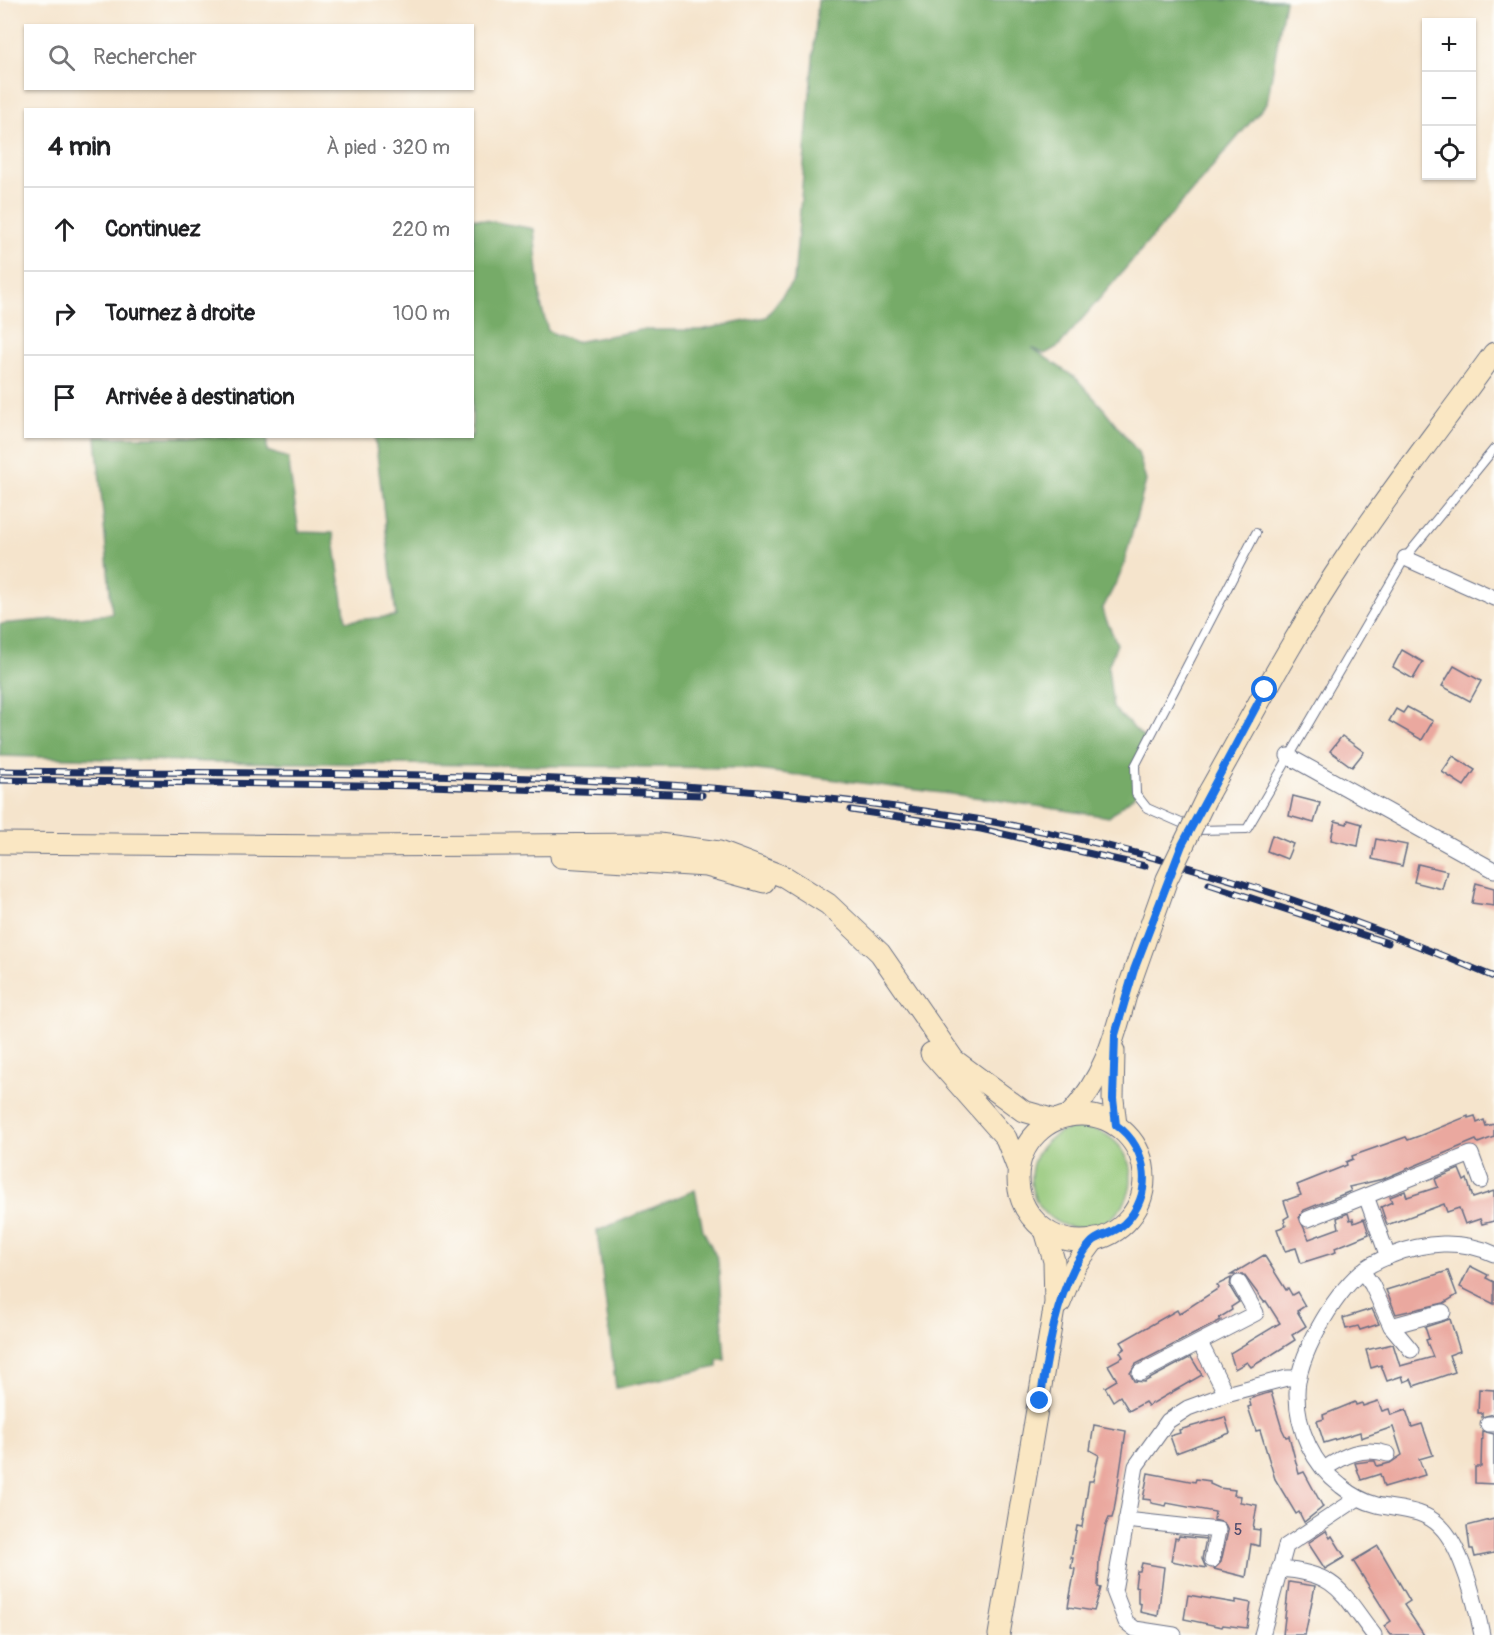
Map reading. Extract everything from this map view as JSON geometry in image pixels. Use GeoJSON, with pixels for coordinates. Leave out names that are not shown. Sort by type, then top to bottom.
{"type":"FeatureCollection","features":[{"type":"Feature","properties":{"kind":"main road"},"geometry":{"type":"LineString","coordinates":[[0,843],[345,846],[659,844],[698,847],[751,862],[808,890],[856,928],[893,970],[941,1044],[965,1071],[1023,1112],[1062,1118],[1093,1116],[1116,1125],[1129,1136],[1141,1155],[1144,1172],[1143,1189],[1136,1210],[1125,1223],[1111,1233],[1095,1239],[1069,1240],[1045,1230],[1034,1220],[1024,1205],[1018,1187],[1018,1168],[1023,1152],[1032,1138],[1062,1118],[1089,1094],[1115,1035],[1126,995],[1167,879],[1209,792],[1265,690],[1334,575],[1494,353]]}},
{"type":"Feature","properties":{"kind":"main road"},"geometry":{"type":"LineString","coordinates":[[345,846],[688,864],[737,872],[771,884],[817,911],[857,947],[888,987],[939,1065],[1006,1138],[1018,1168]]}},
{"type":"Feature","properties":{"kind":"main road"},"geometry":{"type":"LineString","coordinates":[[1115,1035],[1113,1091],[1116,1125]]}},
{"type":"Feature","properties":{"kind":"main road"},"geometry":{"type":"LineString","coordinates":[[999,1635],[1056,1292],[1054,1261],[1045,1230]]}},
{"type":"Feature","properties":{"kind":"main road"},"geometry":{"type":"LineString","coordinates":[[1052,1326],[1075,1266],[1095,1239]]}},
{"type":"Feature","properties":{"kind":"street"},"geometry":{"type":"LineString","coordinates":[[1405,558],[1494,598]]}},
{"type":"Feature","properties":{"kind":"street"},"geometry":{"type":"LineString","coordinates":[[1288,756],[1494,870]]}},
{"type":"Feature","properties":{"kind":"street"},"geometry":{"type":"LineString","coordinates":[[1308,1219],[1471,1154],[1481,1181]]}},
{"type":"Feature","properties":{"kind":"street"},"geometry":{"type":"LineString","coordinates":[[1366,1196],[1388,1257]]}},
{"type":"Feature","properties":{"kind":"street"},"geometry":{"type":"LineString","coordinates":[[1486,1628],[1457,1551],[1441,1527],[1430,1517],[1418,1512],[1358,1498],[1339,1485],[1313,1454],[1303,1434],[1296,1393],[1299,1378],[1321,1325],[1347,1286],[1362,1271],[1412,1247],[1436,1243],[1471,1247],[1494,1254]]}},
{"type":"Feature","properties":{"kind":"street"},"geometry":{"type":"LineString","coordinates":[[1362,1271],[1372,1285],[1391,1326],[1411,1350]]}},
{"type":"Feature","properties":{"kind":"street"},"geometry":{"type":"LineString","coordinates":[[1140,1373],[1256,1313],[1239,1283]]}},
{"type":"Feature","properties":{"kind":"street"},"geometry":{"type":"LineString","coordinates":[[1391,1326],[1443,1312]]}},
{"type":"Feature","properties":{"kind":"street"},"geometry":{"type":"LineString","coordinates":[[1200,1342],[1226,1394]]}},
{"type":"Feature","properties":{"kind":"street"},"geometry":{"type":"LineString","coordinates":[[1174,1635],[1123,1629],[1114,1591],[1136,1466],[1168,1421],[1188,1408],[1226,1394],[1287,1378],[1299,1378]]}},
{"type":"Feature","properties":{"kind":"street"},"geometry":{"type":"LineString","coordinates":[[1324,1469],[1347,1453],[1373,1449],[1388,1454]]}},
{"type":"Feature","properties":{"kind":"street"},"geometry":{"type":"LineString","coordinates":[[1262,1635],[1286,1546],[1358,1498]]}},
{"type":"Feature","properties":{"kind":"street"},"geometry":{"type":"LineString","coordinates":[[1126,1520],[1218,1530],[1212,1560]]}},
{"type":"Feature","properties":{"kind":"street"},"geometry":{"type":"LineString","coordinates":[[1279,1569],[1323,1576],[1337,1587],[1374,1635]]}},
{"type":"Feature","properties":{"kind":"lane"},"geometry":{"type":"LineString","coordinates":[[1256,533],[1146,740],[1135,766],[1136,794],[1147,808],[1197,830],[1247,830],[1405,558],[1494,450]]}},
{"type":"Feature","properties":{"kind":"green space"},"geometry":{"type":"Polygon","coordinates":[[[818,0],[1285,0],[1267,103],[1059,346],[1045,354],[1032,348],[1077,379],[1103,408],[1138,452],[1146,481],[1122,571],[1102,610],[1117,644],[1108,667],[1113,708],[1146,740],[1135,766],[1136,794],[1109,817],[990,799],[741,768],[212,762],[0,756],[0,624],[112,614],[96,438],[267,438],[267,451],[288,458],[299,532],[333,533],[346,621],[396,616],[375,438],[474,438],[474,218],[534,229],[541,305],[548,331],[575,342],[641,330],[700,330],[766,317],[794,280],[818,0]]]}},
{"type":"Feature","properties":{"kind":"green space"},"geometry":{"type":"Polygon","coordinates":[[[1081,1128],[1100,1131],[1117,1142],[1128,1159],[1131,1178],[1128,1197],[1117,1214],[1100,1225],[1081,1228],[1062,1225],[1045,1214],[1034,1197],[1031,1178],[1034,1159],[1045,1142],[1062,1131],[1081,1128]]]}},
{"type":"Feature","properties":{"kind":"green space"},"geometry":{"type":"Polygon","coordinates":[[[695,1190],[703,1230],[718,1260],[725,1360],[718,1360],[718,1367],[616,1388],[597,1231],[695,1190]]]}},
{"type":"Feature","properties":{"kind":"building"},"geometry":{"type":"Polygon","coordinates":[[[1402,650],[1423,662],[1413,679],[1393,667],[1402,650]]]}},
{"type":"Feature","properties":{"kind":"building"},"geometry":{"type":"Polygon","coordinates":[[[1454,666],[1481,681],[1470,701],[1442,686],[1454,666]]]}},
{"type":"Feature","properties":{"kind":"building"},"geometry":{"type":"Polygon","coordinates":[[[1407,707],[1433,721],[1422,740],[1389,721],[1396,709],[1403,713],[1407,707]]]}},
{"type":"Feature","properties":{"kind":"building"},"geometry":{"type":"Polygon","coordinates":[[[1342,736],[1364,752],[1352,767],[1330,751],[1342,736]]]}},
{"type":"Feature","properties":{"kind":"building"},"geometry":{"type":"Polygon","coordinates":[[[1453,756],[1475,770],[1464,786],[1442,772],[1453,756]]]}},
{"type":"Feature","properties":{"kind":"building"},"geometry":{"type":"Polygon","coordinates":[[[1293,796],[1320,803],[1314,823],[1289,816],[1293,796]]]}},
{"type":"Feature","properties":{"kind":"building"},"geometry":{"type":"Polygon","coordinates":[[[1348,820],[1362,824],[1358,846],[1331,840],[1335,821],[1347,824],[1348,820]]]}},
{"type":"Feature","properties":{"kind":"building"},"geometry":{"type":"Polygon","coordinates":[[[1272,835],[1293,844],[1287,859],[1267,851],[1272,835]]]}},
{"type":"Feature","properties":{"kind":"building"},"geometry":{"type":"Polygon","coordinates":[[[1376,839],[1407,845],[1402,866],[1372,859],[1376,839]]]}},
{"type":"Feature","properties":{"kind":"building"},"geometry":{"type":"Polygon","coordinates":[[[1418,864],[1447,871],[1442,889],[1414,882],[1418,864]]]}},
{"type":"Feature","properties":{"kind":"building"},"geometry":{"type":"Polygon","coordinates":[[[1476,883],[1494,888],[1494,906],[1472,903],[1476,883]]]}},
{"type":"Feature","properties":{"kind":"building"},"geometry":{"type":"Polygon","coordinates":[[[1468,1116],[1468,1118],[1475,1116],[1477,1123],[1484,1120],[1486,1126],[1494,1124],[1494,1137],[1478,1143],[1476,1140],[1383,1179],[1349,1187],[1351,1191],[1304,1210],[1299,1217],[1309,1239],[1339,1228],[1337,1218],[1348,1213],[1350,1220],[1353,1219],[1354,1223],[1364,1219],[1369,1234],[1335,1248],[1336,1252],[1301,1263],[1296,1248],[1285,1251],[1277,1229],[1286,1226],[1284,1219],[1289,1216],[1284,1201],[1301,1195],[1297,1185],[1347,1165],[1346,1162],[1353,1159],[1352,1156],[1406,1137],[1408,1140],[1468,1116]]]}},
{"type":"Feature","properties":{"kind":"building"},"geometry":{"type":"Polygon","coordinates":[[[1459,1169],[1464,1181],[1467,1179],[1473,1198],[1494,1191],[1494,1221],[1482,1224],[1480,1219],[1465,1224],[1459,1208],[1447,1212],[1444,1204],[1387,1225],[1381,1207],[1392,1202],[1390,1197],[1405,1191],[1407,1197],[1438,1187],[1435,1179],[1459,1169]]]}},
{"type":"Feature","properties":{"kind":"building"},"geometry":{"type":"Polygon","coordinates":[[[1264,1255],[1286,1290],[1288,1288],[1292,1295],[1297,1292],[1305,1306],[1297,1311],[1306,1326],[1292,1335],[1295,1340],[1268,1357],[1251,1367],[1247,1362],[1235,1369],[1230,1353],[1280,1323],[1266,1301],[1264,1302],[1244,1275],[1231,1275],[1264,1255]]]}},
{"type":"Feature","properties":{"kind":"building"},"geometry":{"type":"Polygon","coordinates":[[[1470,1266],[1488,1275],[1486,1278],[1494,1282],[1494,1304],[1460,1287],[1470,1266]]]}},
{"type":"Feature","properties":{"kind":"building"},"geometry":{"type":"Polygon","coordinates":[[[1448,1271],[1457,1295],[1444,1303],[1396,1314],[1386,1290],[1448,1271]]]}},
{"type":"Feature","properties":{"kind":"building"},"geometry":{"type":"Polygon","coordinates":[[[1231,1278],[1230,1287],[1239,1302],[1231,1307],[1232,1310],[1219,1318],[1221,1320],[1136,1364],[1130,1373],[1134,1381],[1144,1382],[1191,1357],[1202,1375],[1148,1406],[1145,1402],[1129,1411],[1120,1396],[1113,1401],[1105,1387],[1117,1380],[1108,1365],[1123,1357],[1120,1352],[1125,1348],[1121,1342],[1177,1310],[1179,1314],[1219,1288],[1217,1285],[1231,1278]]]}},
{"type":"Feature","properties":{"kind":"building"},"geometry":{"type":"Polygon","coordinates":[[[1372,1309],[1379,1324],[1360,1330],[1358,1326],[1346,1329],[1343,1318],[1372,1309]]]}},
{"type":"Feature","properties":{"kind":"building"},"geometry":{"type":"Polygon","coordinates":[[[1450,1319],[1460,1351],[1449,1355],[1455,1372],[1414,1386],[1411,1379],[1404,1382],[1402,1376],[1387,1381],[1381,1365],[1371,1368],[1366,1350],[1393,1344],[1400,1366],[1433,1357],[1426,1340],[1429,1339],[1425,1327],[1450,1319]]]}},
{"type":"Feature","properties":{"kind":"building"},"geometry":{"type":"Polygon","coordinates":[[[1479,1389],[1494,1390],[1494,1414],[1482,1417],[1482,1413],[1478,1413],[1479,1389]]]}},
{"type":"Feature","properties":{"kind":"building"},"geometry":{"type":"Polygon","coordinates":[[[1271,1392],[1282,1429],[1286,1437],[1289,1436],[1299,1474],[1304,1472],[1323,1507],[1304,1522],[1299,1512],[1296,1514],[1275,1479],[1260,1430],[1256,1431],[1248,1407],[1251,1406],[1249,1399],[1271,1392]]]}},
{"type":"Feature","properties":{"kind":"building"},"geometry":{"type":"Polygon","coordinates":[[[1378,1401],[1382,1411],[1389,1409],[1391,1415],[1406,1410],[1412,1427],[1422,1424],[1433,1455],[1419,1459],[1425,1475],[1384,1487],[1380,1474],[1361,1480],[1355,1463],[1375,1461],[1377,1466],[1390,1463],[1402,1455],[1393,1427],[1361,1438],[1360,1432],[1324,1443],[1317,1421],[1324,1419],[1323,1415],[1355,1402],[1356,1405],[1362,1403],[1363,1406],[1378,1401]]]}},
{"type":"Feature","properties":{"kind":"building"},"geometry":{"type":"Polygon","coordinates":[[[1225,1417],[1230,1433],[1176,1453],[1170,1436],[1180,1433],[1179,1430],[1225,1417]]]}},
{"type":"Feature","properties":{"kind":"building"},"geometry":{"type":"Polygon","coordinates":[[[1094,1425],[1126,1431],[1114,1511],[1106,1525],[1099,1559],[1098,1587],[1101,1588],[1094,1611],[1068,1607],[1075,1569],[1071,1568],[1073,1558],[1071,1558],[1077,1526],[1082,1527],[1089,1481],[1093,1481],[1099,1455],[1090,1450],[1094,1425]]]}},
{"type":"Feature","properties":{"kind":"building"},"geometry":{"type":"Polygon","coordinates":[[[1482,1431],[1494,1434],[1494,1484],[1475,1483],[1475,1467],[1481,1467],[1482,1431]]]}},
{"type":"Feature","properties":{"kind":"building"},"geometry":{"type":"Polygon","coordinates":[[[1148,1473],[1195,1482],[1196,1479],[1210,1481],[1210,1484],[1219,1488],[1235,1490],[1234,1495],[1241,1496],[1240,1502],[1257,1505],[1253,1529],[1260,1530],[1259,1546],[1251,1544],[1246,1577],[1214,1569],[1221,1562],[1228,1531],[1224,1523],[1214,1520],[1215,1512],[1167,1503],[1166,1506],[1143,1499],[1148,1473]]]}},
{"type":"Feature","properties":{"kind":"building"},"geometry":{"type":"Polygon","coordinates":[[[1494,1519],[1494,1553],[1475,1557],[1473,1549],[1470,1549],[1467,1526],[1494,1519]]]}},
{"type":"Feature","properties":{"kind":"building"},"geometry":{"type":"Polygon","coordinates":[[[1326,1531],[1330,1538],[1332,1536],[1345,1557],[1325,1569],[1308,1543],[1326,1531]]]}},
{"type":"Feature","properties":{"kind":"building"},"geometry":{"type":"Polygon","coordinates":[[[1179,1536],[1206,1539],[1202,1559],[1206,1568],[1171,1561],[1175,1538],[1178,1539],[1179,1536]]]}},
{"type":"Feature","properties":{"kind":"building"},"geometry":{"type":"Polygon","coordinates":[[[1378,1546],[1410,1601],[1404,1605],[1424,1635],[1391,1635],[1384,1626],[1391,1621],[1353,1561],[1378,1546]]]}},
{"type":"Feature","properties":{"kind":"building"},"geometry":{"type":"Polygon","coordinates":[[[1142,1563],[1164,1567],[1158,1616],[1140,1612],[1138,1587],[1135,1586],[1137,1571],[1140,1571],[1142,1563]]]}},
{"type":"Feature","properties":{"kind":"building"},"geometry":{"type":"Polygon","coordinates":[[[1289,1582],[1315,1586],[1305,1635],[1283,1635],[1289,1582]]]}},
{"type":"Feature","properties":{"kind":"building"},"geometry":{"type":"Polygon","coordinates":[[[1188,1595],[1236,1603],[1236,1600],[1251,1603],[1247,1628],[1223,1625],[1222,1627],[1184,1619],[1188,1595]]]}},
{"type":"Feature","properties":{"kind":"railway"},"geometry":{"type":"LineString","coordinates":[[0,771],[490,777],[734,790],[855,802],[1043,831],[1175,863],[1305,904],[1432,951],[1494,977]]}},
{"type":"Feature","properties":{"kind":"railway"},"geometry":{"type":"LineString","coordinates":[[0,780],[429,786],[702,795]]}},
{"type":"Feature","properties":{"kind":"railway"},"geometry":{"type":"LineString","coordinates":[[851,810],[981,829],[1145,866]]}},
{"type":"Feature","properties":{"kind":"railway"},"geometry":{"type":"LineString","coordinates":[[1209,884],[1388,943]]}},
{"type":"Feature","properties":{"kind":"route"},"geometry":{"type":"LineString","coordinates":[[1040,1401],[1052,1326],[1075,1266],[1095,1239],[1106,1236],[1129,1219],[1136,1210],[1142,1194],[1144,1166],[1141,1155],[1129,1136],[1116,1125],[1113,1099],[1115,1035],[1134,970],[1157,905],[1182,845],[1265,690]]}}]}
